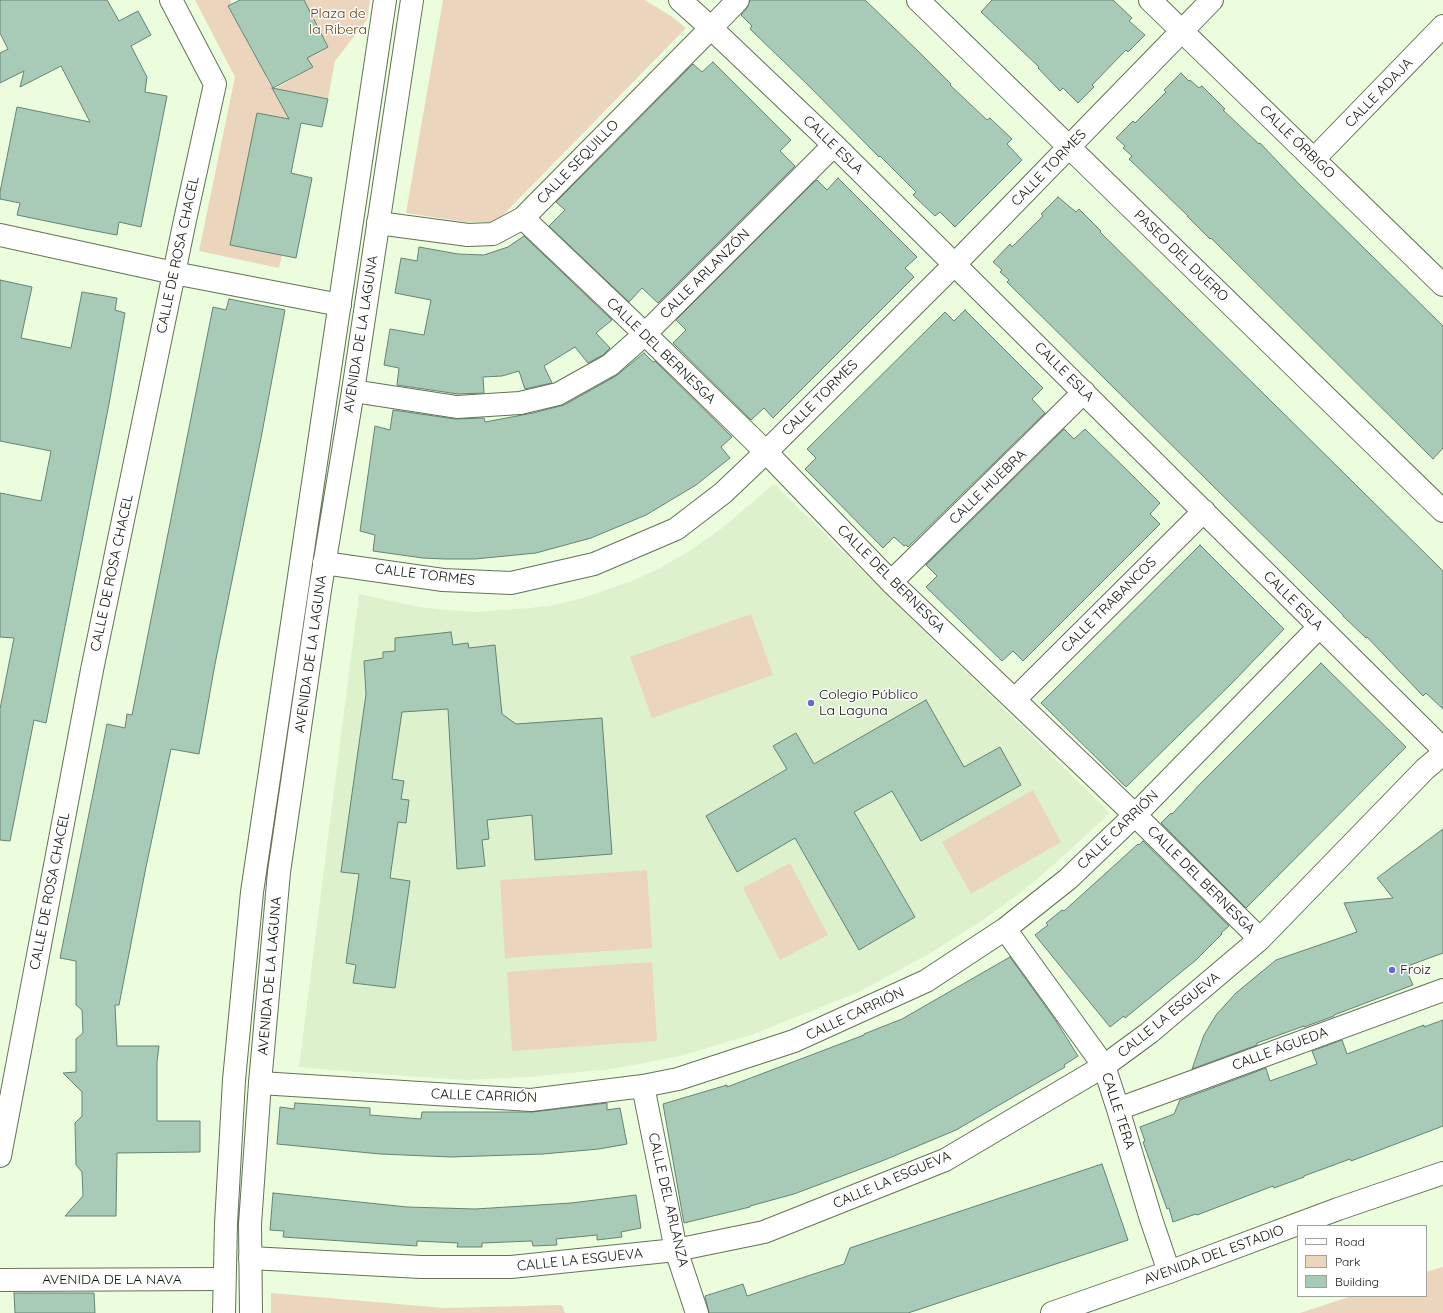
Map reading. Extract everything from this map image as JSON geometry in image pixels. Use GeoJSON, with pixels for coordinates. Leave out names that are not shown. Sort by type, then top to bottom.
{"type":"FeatureCollection","features":[{"type":"Feature","properties":{"kind":"street","name":"CALLE DE ROSA CHACEL"},"geometry":{"type":"LineString","coordinates":[[0,1156],[92,670],[174,273],[215,84],[171,0]]}},
{"type":"Feature","properties":{"kind":"street","name":"AVENIDA DE LA LAGUNA"},"geometry":{"type":"LineString","coordinates":[[224,1313],[224,1279],[234,1080],[252,892],[385,0]]}},
{"type":"Feature","properties":{"kind":"street","name":"AVENIDA DE LA LAGUNA"},"geometry":{"type":"LineString","coordinates":[[251,1313],[250,1224],[260,1083],[279,872],[324,563],[353,391],[412,0]]}},
{"type":"Feature","properties":{"kind":"street","name":"CALLE ESLA"},"geometry":{"type":"LineString","coordinates":[[680,0],[834,145],[1204,511],[1319,627],[1443,748]]}},
{"type":"Feature","properties":{"kind":"street","name":"CALLE SEQUILLO"},"geometry":{"type":"LineString","coordinates":[[378,223],[468,235],[493,234],[523,218],[738,0]]}},
{"type":"Feature","properties":{"kind":"street","name":"PASEO DEL DUERO"},"geometry":{"type":"LineString","coordinates":[[918,0],[1443,512]]}},
{"type":"Feature","properties":{"kind":"street","name":"CALLE ÓRBIGO"},"geometry":{"type":"LineString","coordinates":[[1150,0],[1314,159],[1440,276]]}},
{"type":"Feature","properties":{"kind":"street","name":"CALLE TORMES"},"geometry":{"type":"LineString","coordinates":[[324,563],[443,580],[511,583],[594,564],[676,529],[723,493],[766,452],[954,264],[1212,0]]}},
{"type":"Feature","properties":{"kind":"street","name":"CALLE ADAJA"},"geometry":{"type":"LineString","coordinates":[[1314,159],[1443,26]]}},
{"type":"Feature","properties":{"kind":"street","name":"CALLE ARLANZÓN"},"geometry":{"type":"LineString","coordinates":[[353,391],[457,407],[520,403],[558,394],[610,365],[645,334],[834,145]]}},
{"type":"Feature","properties":{"kind":"street","name":"CALLE DEL BERNESGA"},"geometry":{"type":"LineString","coordinates":[[523,218],[766,452],[891,582],[1135,815],[1260,939]]}},
{"type":"Feature","properties":{"kind":"street"},"geometry":{"type":"LineString","coordinates":[[0,235],[174,273],[340,305]]}},
{"type":"Feature","properties":{"kind":"street","name":"CALLE HUEBRA"},"geometry":{"type":"LineString","coordinates":[[891,582],[1084,392]]}},
{"type":"Feature","properties":{"kind":"street","name":"CALLE TRABANCOS"},"geometry":{"type":"LineString","coordinates":[[1015,699],[1204,511]]}},
{"type":"Feature","properties":{"kind":"street","name":"CALLE CARRIÓN"},"geometry":{"type":"LineString","coordinates":[[260,1083],[531,1100],[643,1086],[678,1079],[794,1041],[926,981],[1005,929],[1068,879],[1135,815],[1319,627]]}},
{"type":"Feature","properties":{"kind":"street","name":"CALLE LA ESGUEVA"},"geometry":{"type":"LineString","coordinates":[[250,1258],[422,1267],[511,1267],[676,1250],[764,1232],[946,1160],[1104,1066],[1149,1033],[1260,939],[1425,769],[1443,754]]}},
{"type":"Feature","properties":{"kind":"street","name":"CALLE TERA"},"geometry":{"type":"LineString","coordinates":[[1005,929],[1104,1066],[1151,1219],[1170,1272]]}},
{"type":"Feature","properties":{"kind":"street","name":"CALLE ÁGUEDA"},"geometry":{"type":"LineString","coordinates":[[1118,1109],[1443,990]]}},
{"type":"Feature","properties":{"kind":"street","name":"CALLE DEL ARLANZA"},"geometry":{"type":"LineString","coordinates":[[643,1086],[676,1250],[697,1313]]}},
{"type":"Feature","properties":{"kind":"street","name":"AVENIDA DEL ESTADIO"},"geometry":{"type":"LineString","coordinates":[[1052,1313],[1170,1272],[1338,1209],[1443,1173]]}},
{"type":"Feature","properties":{"kind":"street","name":"AVENIDA DE LA NAVA"},"geometry":{"type":"LineString","coordinates":[[0,1280],[224,1279]]}},
{"type":"Feature","properties":{"kind":"shaded area"},"geometry":{"type":"Polygon","coordinates":[[[774,484],[1110,813],[1058,861],[1020,893],[986,918],[934,951],[859,992],[751,1035],[680,1056],[612,1069],[527,1077],[467,1080],[299,1067],[359,594],[419,607],[475,612],[554,605],[583,598],[632,581],[660,568],[688,552],[721,529],[774,484]]]}},
{"type":"Feature","properties":{"kind":"green space","name":"Plaza de la Ribera"},"geometry":{"type":"Polygon","coordinates":[[[195,0],[230,0],[232,4],[228,7],[235,19],[262,5],[274,28],[247,42],[254,55],[259,53],[270,75],[266,77],[273,90],[313,67],[307,58],[303,0],[370,0],[367,20],[335,61],[328,99],[295,122],[257,113],[231,245],[260,251],[306,206],[299,244],[285,241],[279,268],[199,251],[235,77],[195,0]]]}},
{"type":"Feature","properties":{"kind":"green space"},"geometry":{"type":"Polygon","coordinates":[[[443,0],[645,0],[671,16],[686,28],[500,218],[491,222],[466,222],[406,213],[443,0]]]}},
{"type":"Feature","properties":{"kind":"green space"},"geometry":{"type":"Polygon","coordinates":[[[751,614],[773,675],[652,718],[630,657],[751,614]]]}},
{"type":"Feature","properties":{"kind":"green space"},"geometry":{"type":"Polygon","coordinates":[[[1033,790],[1061,842],[971,894],[942,842],[1033,790]]]}},
{"type":"Feature","properties":{"kind":"green space"},"geometry":{"type":"Polygon","coordinates":[[[790,863],[828,935],[780,960],[743,888],[790,863]]]}},
{"type":"Feature","properties":{"kind":"green space"},"geometry":{"type":"Polygon","coordinates":[[[647,870],[652,948],[505,958],[500,880],[647,870]]]}},
{"type":"Feature","properties":{"kind":"green space"},"geometry":{"type":"Polygon","coordinates":[[[652,962],[657,1041],[512,1051],[507,972],[652,962]]]}},
{"type":"Feature","properties":{"kind":"green space"},"geometry":{"type":"Polygon","coordinates":[[[1443,1267],[1443,1313],[1300,1313],[1349,1297],[1427,1297],[1427,1272],[1443,1267]]]}},
{"type":"Feature","properties":{"kind":"green space"},"geometry":{"type":"Polygon","coordinates":[[[271,1293],[444,1308],[562,1305],[565,1313],[271,1313],[271,1293]]]}},
{"type":"Feature","properties":{"kind":"building"},"geometry":{"type":"Polygon","coordinates":[[[0,0],[107,0],[119,21],[138,11],[151,35],[131,46],[147,77],[145,92],[167,96],[141,227],[119,222],[117,235],[90,230],[17,215],[20,203],[0,199],[0,192],[17,107],[90,122],[61,66],[20,87],[24,71],[0,83],[0,53],[8,49],[0,33],[0,0]]]}},
{"type":"Feature","properties":{"kind":"building"},"geometry":{"type":"Polygon","coordinates":[[[240,0],[304,0],[328,47],[307,58],[313,67],[273,88],[228,6],[240,0]]]}},
{"type":"Feature","properties":{"kind":"building"},"geometry":{"type":"Polygon","coordinates":[[[750,0],[865,0],[987,120],[990,118],[1012,139],[1007,144],[1022,160],[955,227],[940,212],[935,216],[913,195],[916,192],[750,29],[752,26],[741,15],[747,8],[750,0]]]}},
{"type":"Feature","properties":{"kind":"building"},"geometry":{"type":"Polygon","coordinates":[[[992,0],[1113,0],[1132,18],[1129,21],[1145,35],[1128,52],[1126,50],[1092,85],[1094,87],[1078,103],[1063,88],[1060,91],[1038,68],[1039,67],[981,12],[992,0]]]}},
{"type":"Feature","properties":{"kind":"building"},"geometry":{"type":"Polygon","coordinates":[[[713,62],[791,140],[780,151],[795,166],[658,303],[642,288],[629,302],[549,226],[565,210],[556,202],[693,64],[702,72],[713,62]]]}},
{"type":"Feature","properties":{"kind":"building"},"geometry":{"type":"Polygon","coordinates":[[[1181,73],[1199,88],[1202,86],[1225,109],[1223,110],[1259,144],[1260,143],[1298,183],[1443,326],[1443,448],[1433,459],[1211,238],[1210,239],[1129,159],[1132,156],[1123,148],[1125,146],[1116,138],[1133,121],[1135,123],[1166,92],[1164,90],[1181,73]]]}},
{"type":"Feature","properties":{"kind":"building"},"geometry":{"type":"Polygon","coordinates":[[[272,88],[328,99],[322,127],[301,123],[291,173],[312,178],[296,258],[230,245],[257,113],[289,119],[272,88]]]}},
{"type":"Feature","properties":{"kind":"building"},"geometry":{"type":"Polygon","coordinates":[[[838,178],[917,257],[905,268],[914,277],[773,418],[764,408],[751,420],[673,343],[686,330],[676,320],[813,183],[817,180],[827,190],[838,178]]]}},
{"type":"Feature","properties":{"kind":"building"},"geometry":{"type":"Polygon","coordinates":[[[1058,197],[1076,212],[1079,209],[1101,231],[1100,232],[1443,571],[1443,709],[1426,693],[1423,696],[1367,637],[1366,638],[1343,616],[1007,282],[1009,280],[1000,272],[1002,270],[993,262],[1010,244],[1012,247],[1043,216],[1041,214],[1058,197]]]}},
{"type":"Feature","properties":{"kind":"building"},"geometry":{"type":"Polygon","coordinates":[[[524,236],[612,320],[596,333],[610,348],[603,355],[588,363],[575,347],[544,366],[552,383],[525,389],[519,371],[502,376],[483,377],[484,393],[458,394],[397,385],[399,368],[384,365],[390,329],[424,335],[431,300],[395,293],[401,258],[417,261],[419,247],[458,254],[484,255],[508,247],[524,236]]]}},
{"type":"Feature","properties":{"kind":"building"},"geometry":{"type":"Polygon","coordinates":[[[0,280],[32,287],[21,338],[71,348],[82,292],[117,298],[115,310],[125,313],[109,404],[46,723],[34,720],[10,841],[0,840],[0,709],[14,638],[0,637],[0,493],[41,501],[51,451],[0,441],[0,280]]]}},
{"type":"Feature","properties":{"kind":"building"},"geometry":{"type":"Polygon","coordinates":[[[229,299],[285,310],[261,438],[215,664],[199,754],[171,749],[119,1005],[115,1005],[117,1046],[159,1046],[157,1062],[157,1121],[200,1121],[200,1152],[117,1153],[116,1216],[65,1216],[83,1196],[82,1172],[76,1165],[75,1123],[82,1116],[82,1092],[63,1073],[76,1072],[76,1039],[83,1033],[82,1010],[76,1005],[76,961],[60,958],[107,724],[125,728],[127,714],[132,715],[213,307],[226,310],[229,299]]]}},
{"type":"Feature","properties":{"kind":"building"},"geometry":{"type":"Polygon","coordinates":[[[965,310],[1043,388],[1032,399],[1045,413],[908,547],[906,545],[904,546],[894,537],[883,548],[805,469],[816,458],[807,449],[945,312],[954,321],[965,310]]]}},
{"type":"Feature","properties":{"kind":"building"},"geometry":{"type":"Polygon","coordinates":[[[644,353],[653,362],[655,361],[732,437],[721,447],[730,458],[696,485],[646,515],[591,538],[536,553],[475,559],[444,559],[423,558],[373,551],[375,535],[360,531],[375,426],[390,430],[393,410],[455,419],[484,418],[485,422],[533,413],[564,405],[616,376],[644,353]]]}},
{"type":"Feature","properties":{"kind":"building"},"geometry":{"type":"Polygon","coordinates":[[[1064,429],[1074,439],[1085,429],[1134,477],[1160,503],[1150,514],[1160,524],[1023,661],[1013,651],[1002,661],[926,587],[937,576],[926,565],[1064,429]]]}},
{"type":"Feature","properties":{"kind":"building"},"geometry":{"type":"Polygon","coordinates":[[[1200,545],[1284,629],[1232,683],[1126,787],[1041,703],[1200,545]]]}},
{"type":"Feature","properties":{"kind":"building"},"geometry":{"type":"Polygon","coordinates":[[[451,632],[453,645],[468,643],[469,648],[495,645],[502,714],[516,724],[602,718],[612,854],[535,860],[532,815],[487,820],[489,839],[482,840],[485,866],[457,869],[448,709],[402,712],[392,779],[404,781],[401,799],[409,800],[406,823],[398,822],[390,878],[410,881],[395,988],[353,983],[356,965],[346,963],[359,874],[341,872],[366,694],[364,661],[383,658],[383,652],[395,651],[395,638],[451,632]]]}},
{"type":"Feature","properties":{"kind":"building"},"geometry":{"type":"Polygon","coordinates":[[[1321,663],[1406,747],[1246,908],[1161,823],[1171,813],[1172,814],[1321,663]]]}},
{"type":"Feature","properties":{"kind":"building"},"geometry":{"type":"Polygon","coordinates":[[[926,700],[964,767],[1000,747],[1021,785],[921,841],[892,791],[854,812],[915,917],[859,950],[795,838],[737,872],[706,816],[787,769],[773,746],[796,733],[814,764],[926,700]]]}},
{"type":"Feature","properties":{"kind":"building"},"geometry":{"type":"Polygon","coordinates":[[[1443,829],[1443,953],[1405,967],[1413,985],[1334,1016],[1257,1043],[1257,1045],[1192,1069],[1204,1035],[1216,1015],[1236,993],[1276,960],[1357,932],[1344,903],[1393,898],[1377,878],[1443,829]]]}},
{"type":"Feature","properties":{"kind":"building"},"geometry":{"type":"Polygon","coordinates":[[[1143,841],[1229,926],[1196,960],[1125,1018],[1124,1016],[1110,1027],[1035,935],[1048,925],[1046,923],[1062,910],[1064,911],[1143,841]]]}},
{"type":"Feature","properties":{"kind":"building"},"geometry":{"type":"Polygon","coordinates":[[[1010,957],[1056,1021],[1078,1056],[1064,1065],[1065,1067],[956,1130],[882,1161],[794,1194],[750,1207],[684,1223],[663,1104],[727,1085],[727,1087],[902,1019],[1010,957]]]}},
{"type":"Feature","properties":{"kind":"building"},"geometry":{"type":"Polygon","coordinates":[[[1443,1020],[1443,1126],[1351,1161],[1350,1159],[1274,1188],[1273,1186],[1197,1215],[1196,1214],[1173,1222],[1143,1142],[1145,1141],[1140,1127],[1174,1114],[1180,1100],[1266,1068],[1270,1081],[1317,1064],[1312,1051],[1342,1040],[1347,1054],[1424,1025],[1424,1027],[1443,1020]]]}},
{"type":"Feature","properties":{"kind":"building"},"geometry":{"type":"Polygon","coordinates":[[[295,1103],[370,1108],[370,1115],[421,1119],[422,1112],[532,1112],[607,1103],[607,1110],[620,1108],[627,1144],[599,1149],[543,1154],[451,1157],[380,1154],[277,1144],[280,1107],[294,1109],[295,1103]]]}},
{"type":"Feature","properties":{"kind":"building"},"geometry":{"type":"Polygon","coordinates":[[[1102,1164],[1128,1240],[908,1313],[709,1313],[705,1296],[743,1284],[747,1296],[844,1264],[850,1248],[1102,1164]]]}},
{"type":"Feature","properties":{"kind":"building"},"geometry":{"type":"Polygon","coordinates":[[[273,1193],[407,1207],[475,1209],[571,1203],[636,1195],[641,1228],[621,1232],[622,1237],[597,1240],[597,1235],[556,1239],[557,1245],[533,1246],[532,1241],[482,1243],[482,1247],[457,1247],[458,1243],[417,1241],[417,1246],[283,1237],[284,1231],[270,1230],[273,1193]]]}},
{"type":"Feature","properties":{"kind":"building"},"geometry":{"type":"Polygon","coordinates":[[[14,1293],[94,1293],[95,1313],[15,1313],[14,1293]]]}},
{"type":"Feature","properties":{"kind":"place","name":"Colegio Público La Laguna"},"geometry":{"type":"Point","coordinates":[811,703]}},
{"type":"Feature","properties":{"kind":"place","name":"Froiz"},"geometry":{"type":"Point","coordinates":[1392,970]}}]}
